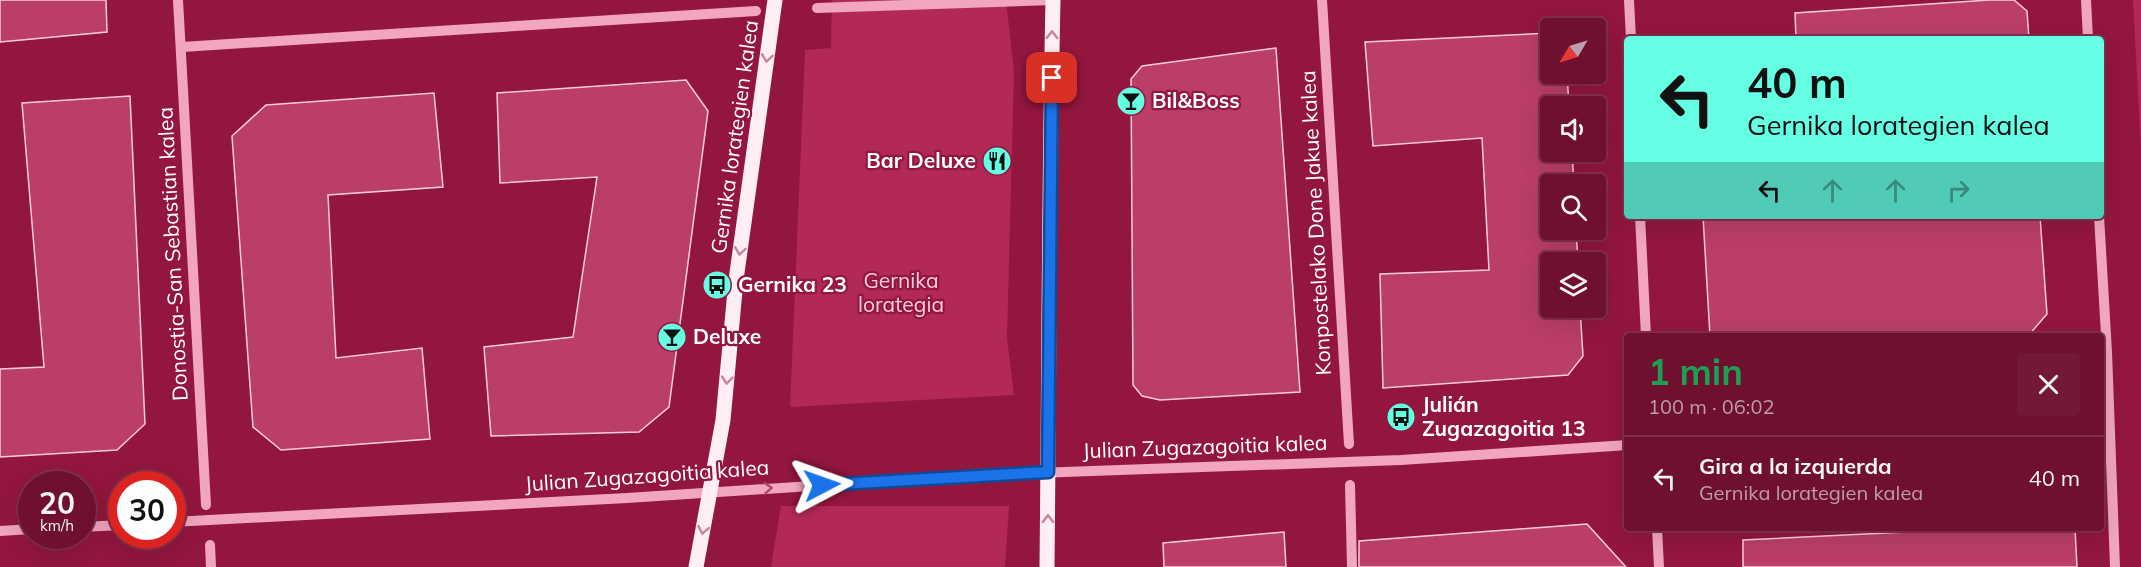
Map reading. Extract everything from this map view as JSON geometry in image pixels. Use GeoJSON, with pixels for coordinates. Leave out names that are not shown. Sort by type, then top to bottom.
{"type":"FeatureCollection","features":[{"type":"Feature","properties":{"kind":"main road","name":"Gernika lorategien kalea"},"geometry":{"type":"LineString","coordinates":[[710,492],[723,420],[736,280],[775,0]]}},
{"type":"Feature","properties":{"kind":"main road"},"geometry":{"type":"LineString","coordinates":[[1047,567],[1048,287],[1053,0]]}},
{"type":"Feature","properties":{"kind":"main road"},"geometry":{"type":"LineString","coordinates":[[696,567],[710,492]]}},
{"type":"Feature","properties":{"kind":"street","name":"Donostia-San Sebastian kalea"},"geometry":{"type":"LineString","coordinates":[[178,0],[206,505]]}},
{"type":"Feature","properties":{"kind":"street"},"geometry":{"type":"LineString","coordinates":[[817,8],[1053,0]]}},
{"type":"Feature","properties":{"kind":"street","name":"Konpostelako Done Jakue kalea"},"geometry":{"type":"LineString","coordinates":[[1322,0],[1348,444]]}},
{"type":"Feature","properties":{"kind":"street"},"geometry":{"type":"LineString","coordinates":[[1629,0],[1631,36]]}},
{"type":"Feature","properties":{"kind":"street"},"geometry":{"type":"LineString","coordinates":[[2086,0],[2088,36]]}},
{"type":"Feature","properties":{"kind":"street"},"geometry":{"type":"LineString","coordinates":[[182,47],[756,11]]}},
{"type":"Feature","properties":{"kind":"street"},"geometry":{"type":"LineString","coordinates":[[1640,219],[1646,333]]}},
{"type":"Feature","properties":{"kind":"street"},"geometry":{"type":"LineString","coordinates":[[2098,219],[2102,333]]}},
{"type":"Feature","properties":{"kind":"street"},"geometry":{"type":"LineString","coordinates":[[2104,391],[2115,567]]}},
{"type":"Feature","properties":{"kind":"street","name":"Julian Zugazagoitia kalea"},"geometry":{"type":"LineString","coordinates":[[186,521],[1048,472],[1401,460],[1624,445]]}},
{"type":"Feature","properties":{"kind":"street"},"geometry":{"type":"LineString","coordinates":[[1350,485],[1352,567]]}},
{"type":"Feature","properties":{"kind":"street"},"geometry":{"type":"LineString","coordinates":[[0,531],[18,530]]}},
{"type":"Feature","properties":{"kind":"street"},"geometry":{"type":"LineString","coordinates":[[1657,531],[1659,567]]}},
{"type":"Feature","properties":{"kind":"street"},"geometry":{"type":"LineString","coordinates":[[210,545],[211,567]]}},
{"type":"Feature","properties":{"kind":"green space","name":"Gernika lorategia"},"geometry":{"type":"Polygon","coordinates":[[[832,0],[1006,0],[1014,72],[1007,338],[1014,395],[790,407],[805,50],[831,48],[832,0]]]}},
{"type":"Feature","properties":{"kind":"green space"},"geometry":{"type":"Polygon","coordinates":[[[2133,0],[2141,0],[2141,149],[2133,0]]]}},
{"type":"Feature","properties":{"kind":"green space"},"geometry":{"type":"Polygon","coordinates":[[[781,506],[1009,506],[1005,567],[771,567],[781,506]]]}},
{"type":"Feature","properties":{"kind":"building"},"geometry":{"type":"Polygon","coordinates":[[[0,0],[106,0],[107,32],[0,42],[0,0]]]}},
{"type":"Feature","properties":{"kind":"building"},"geometry":{"type":"Polygon","coordinates":[[[2014,0],[2027,11],[2029,36],[1796,36],[1795,13],[2014,0]]]}},
{"type":"Feature","properties":{"kind":"building"},"geometry":{"type":"Polygon","coordinates":[[[1540,34],[1540,84],[1568,84],[1568,96],[1540,96],[1540,162],[1573,162],[1573,174],[1540,174],[1540,240],[1577,240],[1577,252],[1540,252],[1540,318],[1581,318],[1583,356],[1568,375],[1383,388],[1380,274],[1489,270],[1482,138],[1373,146],[1365,42],[1540,34]]]}},
{"type":"Feature","properties":{"kind":"building"},"geometry":{"type":"Polygon","coordinates":[[[1276,48],[1300,392],[1160,400],[1142,396],[1133,385],[1131,79],[1142,66],[1276,48]]]}},
{"type":"Feature","properties":{"kind":"building"},"geometry":{"type":"Polygon","coordinates":[[[686,80],[708,111],[669,407],[639,432],[491,436],[484,347],[573,337],[597,177],[500,183],[497,93],[686,80]]]}},
{"type":"Feature","properties":{"kind":"building"},"geometry":{"type":"Polygon","coordinates":[[[434,93],[443,187],[328,195],[336,358],[422,348],[430,439],[281,450],[253,427],[232,136],[266,105],[434,93]]]}},
{"type":"Feature","properties":{"kind":"building"},"geometry":{"type":"Polygon","coordinates":[[[130,96],[145,424],[117,450],[0,457],[0,369],[44,367],[22,103],[130,96]]]}},
{"type":"Feature","properties":{"kind":"building"},"geometry":{"type":"Polygon","coordinates":[[[1703,219],[2040,219],[2047,314],[2031,333],[1710,333],[1703,219]]]}},
{"type":"Feature","properties":{"kind":"building"},"geometry":{"type":"Polygon","coordinates":[[[1587,524],[1626,567],[1359,567],[1359,541],[1587,524]]]}},
{"type":"Feature","properties":{"kind":"building"},"geometry":{"type":"Polygon","coordinates":[[[1928,531],[2075,531],[2077,567],[1743,567],[1743,540],[1928,531]]]}},
{"type":"Feature","properties":{"kind":"building"},"geometry":{"type":"Polygon","coordinates":[[[1284,532],[1286,567],[1164,567],[1163,543],[1284,532]]]}},
{"type":"Feature","properties":{"kind":"place","name":"Bil&Boss"},"geometry":{"type":"Point","coordinates":[1131,101]}},
{"type":"Feature","properties":{"kind":"place","name":"Bar Deluxe"},"geometry":{"type":"Point","coordinates":[997,161]}},
{"type":"Feature","properties":{"kind":"place","name":"Gernika 23"},"geometry":{"type":"Point","coordinates":[717,285]}},
{"type":"Feature","properties":{"kind":"place","name":"Deluxe"},"geometry":{"type":"Point","coordinates":[672,337]}},
{"type":"Feature","properties":{"kind":"place","name":"Julián Zugazagoitia 13"},"geometry":{"type":"Point","coordinates":[1401,417]}},
{"type":"Feature","properties":{"kind":"route"},"geometry":{"type":"LineString","coordinates":[[822,485],[1048,472],[1050,401],[1048,287],[1052,78]]}}]}
